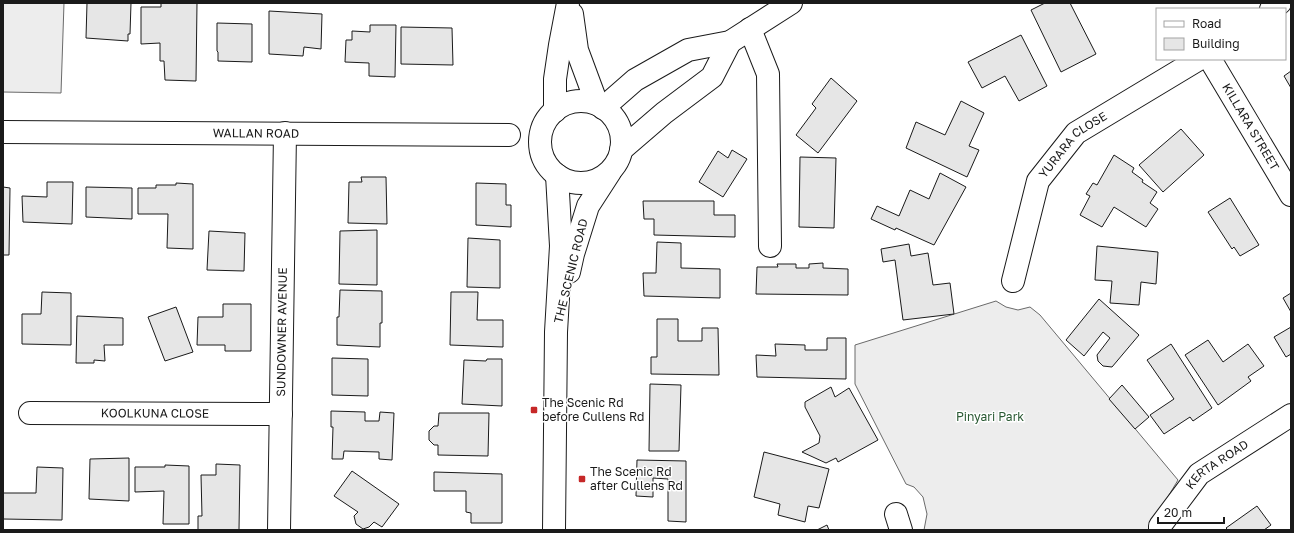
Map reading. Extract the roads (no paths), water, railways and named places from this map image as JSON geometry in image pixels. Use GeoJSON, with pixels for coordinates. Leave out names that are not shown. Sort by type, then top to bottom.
{"type":"FeatureCollection","features":[{"type":"Feature","properties":{"kind":"street"},"geometry":{"type":"LineString","coordinates":[[570,3],[577,50],[600,106]]}},
{"type":"Feature","properties":{"kind":"street"},"geometry":{"type":"LineString","coordinates":[[555,110],[555,79],[560,45],[570,3]]}},
{"type":"Feature","properties":{"kind":"street","name":"THE SCENIC ROAD"},"geometry":{"type":"LineString","coordinates":[[600,106],[635,80],[688,50],[730,42],[790,3]]}},
{"type":"Feature","properties":{"kind":"street"},"geometry":{"type":"LineString","coordinates":[[750,29],[768,74],[770,246]]}},
{"type":"Feature","properties":{"kind":"street","name":"THE SCENIC ROAD"},"geometry":{"type":"LineString","coordinates":[[556,332],[573,254],[588,206],[616,160],[664,112],[712,77],[730,42]]}},
{"type":"Feature","properties":{"kind":"street","name":"YURARA CLOSE"},"geometry":{"type":"LineString","coordinates":[[1013,281],[1038,181],[1076,132],[1197,60]]}},
{"type":"Feature","properties":{"kind":"street","name":"KILLARA STREET"},"geometry":{"type":"LineString","coordinates":[[1211,60],[1291,195]]}},
{"type":"Feature","properties":{"kind":"street"},"geometry":{"type":"LineString","coordinates":[[575,101],[586,102],[600,106],[612,116],[619,126],[622,138],[616,160],[602,177],[591,182],[579,183],[567,180],[557,175],[548,166],[540,143],[544,125],[555,110],[575,101]]}},
{"type":"Feature","properties":{"kind":"street","name":"WALLAN ROAD"},"geometry":{"type":"LineString","coordinates":[[3,132],[509,135]]}},
{"type":"Feature","properties":{"kind":"street","name":"SUNDOWNER AVENUE"},"geometry":{"type":"LineString","coordinates":[[279,530],[285,133]]}},
{"type":"Feature","properties":{"kind":"street","name":"THE SCENIC ROAD"},"geometry":{"type":"LineString","coordinates":[[554,530],[556,332],[561,246],[557,175]]}},
{"type":"Feature","properties":{"kind":"street","name":"KOOLKUNA CLOSE"},"geometry":{"type":"LineString","coordinates":[[30,413],[281,414]]}},
{"type":"Feature","properties":{"kind":"street","name":"KERTA ROAD"},"geometry":{"type":"LineString","coordinates":[[1160,530],[1160,526],[1199,474],[1291,416]]}},
{"type":"Feature","properties":{"kind":"place","name":"The Scenic Rd before Cullens Rd"},"geometry":{"type":"Point","coordinates":[534,410]}},
{"type":"Feature","properties":{"kind":"place","name":"The Scenic Rd after Cullens Rd"},"geometry":{"type":"Point","coordinates":[582,479]}},
{"type":"Feature","properties":{"kind":"park label","name":"Pinyari Park"},"geometry":{"type":"Point","coordinates":[990,417]}}]}
